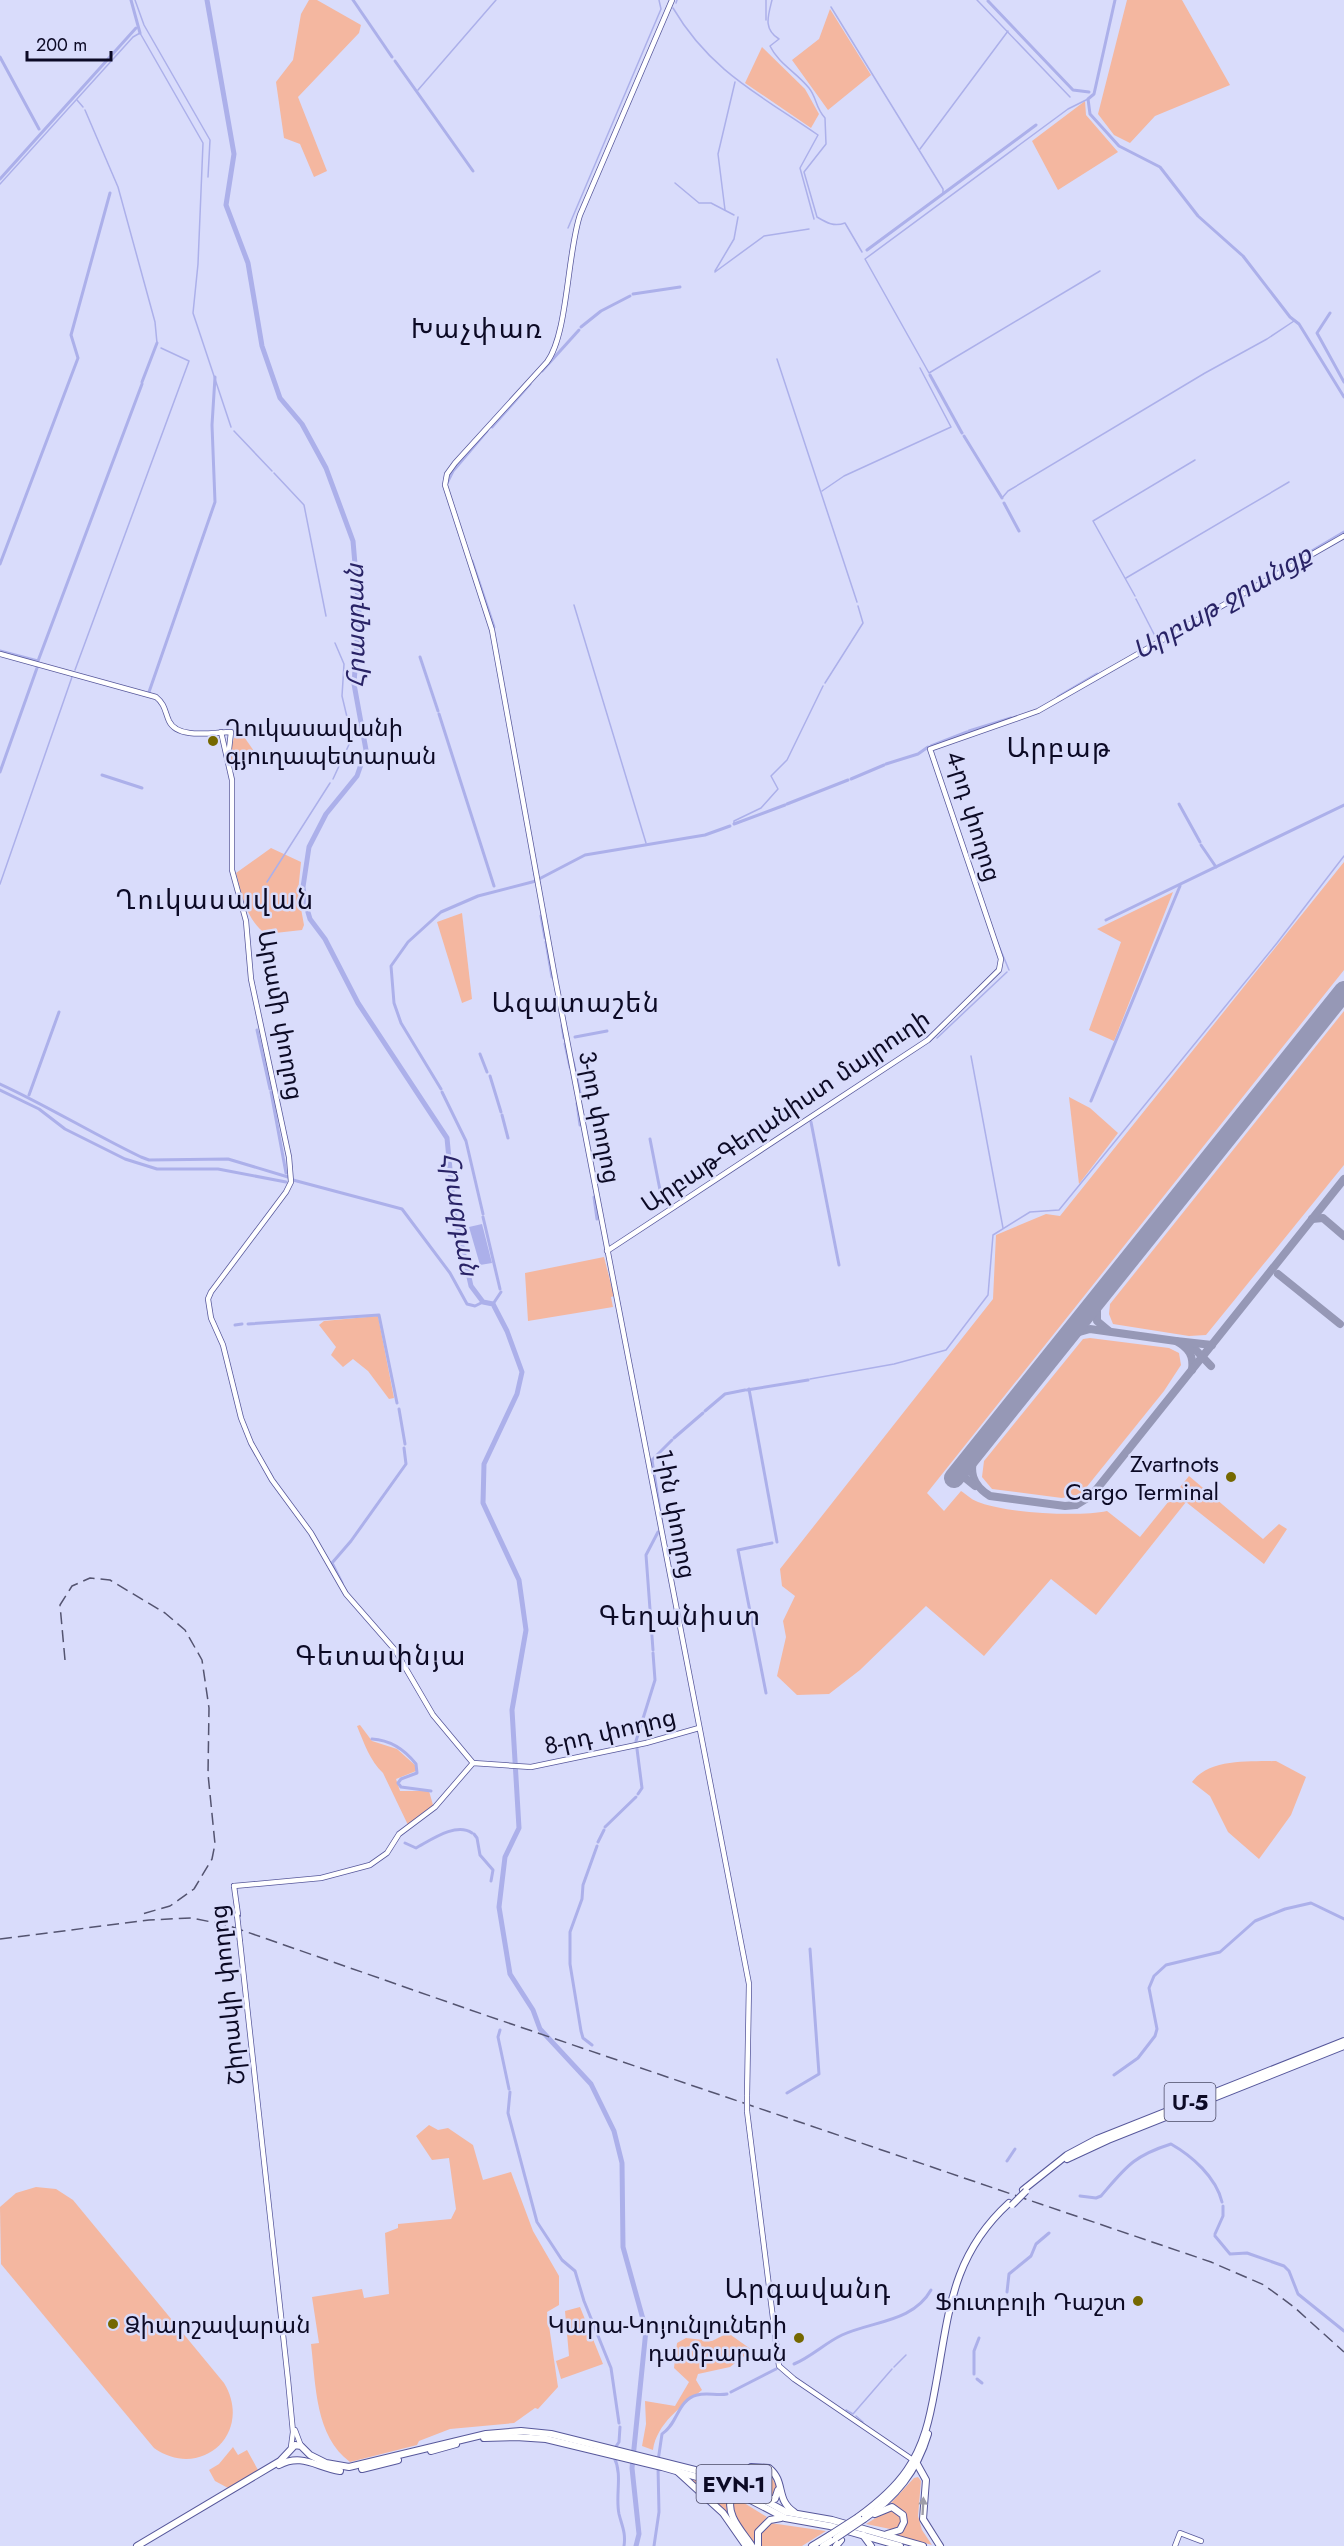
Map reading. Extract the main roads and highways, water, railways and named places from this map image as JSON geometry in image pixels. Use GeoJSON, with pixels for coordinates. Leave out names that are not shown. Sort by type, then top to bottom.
{"type":"FeatureCollection","features":[{"type":"Feature","properties":{"kind":"highway","name":"Մ-5"},"geometry":{"type":"LineString","coordinates":[[916,2462],[930,2412],[953,2288],[970,2248],[985,2227],[1060,2160],[1097,2139],[1344,2041]]}},
{"type":"Feature","properties":{"kind":"highway","name":"Մ-5"},"geometry":{"type":"LineString","coordinates":[[1024,2190],[1069,2158],[1344,2046]]}},
{"type":"Feature","properties":{"kind":"highway","name":"Մ-5"},"geometry":{"type":"LineString","coordinates":[[823,2546],[836,2540],[863,2518],[916,2462],[934,2411],[958,2289],[970,2257],[988,2229],[1010,2204]]}},
{"type":"Feature","properties":{"kind":"highway","name":"EVN-1"},"geometry":{"type":"LineString","coordinates":[[303,2448],[335,2466],[353,2467],[486,2434],[521,2431],[559,2438],[720,2478],[779,2509],[800,2516],[832,2520],[923,2546]]}},
{"type":"Feature","properties":{"kind":"highway","name":"EVN-1"},"geometry":{"type":"LineString","coordinates":[[291,2453],[301,2459],[335,2470],[356,2471],[490,2437],[559,2438]]}},
{"type":"Feature","properties":{"kind":"highway"},"geometry":{"type":"LineString","coordinates":[[143,2546],[291,2453],[303,2448]]}},
{"type":"Feature","properties":{"kind":"highway"},"geometry":{"type":"LineString","coordinates":[[301,2459],[303,2448]]}},
{"type":"Feature","properties":{"kind":"highway"},"geometry":{"type":"LineString","coordinates":[[137,2546],[291,2453]]}},
{"type":"Feature","properties":{"kind":"highway"},"geometry":{"type":"LineString","coordinates":[[916,2462],[926,2480],[923,2519],[940,2546]]}},
{"type":"Feature","properties":{"kind":"highway","name":"EVN-1"},"geometry":{"type":"LineString","coordinates":[[663,2464],[676,2471],[718,2483],[785,2518],[862,2534],[884,2536],[900,2546]]}},
{"type":"Feature","properties":{"kind":"highway"},"geometry":{"type":"LineString","coordinates":[[732,2523],[727,2505],[739,2481],[751,2467],[769,2468],[778,2479],[783,2502],[800,2516]]}},
{"type":"Feature","properties":{"kind":"highway"},"geometry":{"type":"LineString","coordinates":[[739,2481],[753,2469],[761,2468],[771,2472],[778,2490],[777,2497],[767,2501],[756,2497]]}},
{"type":"Feature","properties":{"kind":"highway"},"geometry":{"type":"LineString","coordinates":[[676,2471],[732,2523],[746,2546]]}},
{"type":"Feature","properties":{"kind":"highway"},"geometry":{"type":"LineString","coordinates":[[731,2495],[731,2515],[752,2546]]}},
{"type":"Feature","properties":{"kind":"highway"},"geometry":{"type":"LineString","coordinates":[[863,2518],[889,2508],[899,2510],[903,2517],[902,2527],[897,2532],[884,2536]]}},
{"type":"Feature","properties":{"kind":"highway"},"geometry":{"type":"LineString","coordinates":[[758,2546],[758,2532],[763,2526],[770,2520],[785,2518]]}},
{"type":"Feature","properties":{"kind":"highway","name":"Մ-5"},"geometry":{"type":"LineString","coordinates":[[812,2546],[836,2540],[863,2518]]}},
{"type":"Feature","properties":{"kind":"highway"},"geometry":{"type":"LineString","coordinates":[[862,2534],[871,2546]]}},
{"type":"Feature","properties":{"kind":"main road","name":"3-րդ փողոց"},"geometry":{"type":"LineString","coordinates":[[608,1253],[492,630],[446,481],[455,463],[554,352],[560,327],[573,238],[580,215],[672,1]]}},
{"type":"Feature","properties":{"kind":"main road","name":"4-րդ փողոց"},"geometry":{"type":"LineString","coordinates":[[1001,966],[1001,959],[930,749],[1038,711],[1344,536]]}},
{"type":"Feature","properties":{"kind":"main road","name":"Արամի փողոց"},"geometry":{"type":"LineString","coordinates":[[0,654],[156,697],[163,705],[170,723],[178,731],[231,732],[228,758],[234,803],[232,870],[244,912],[251,979],[291,1169],[290,1185],[208,1299],[211,1318],[223,1345],[243,1425],[272,1479],[311,1533],[346,1594],[394,1650],[433,1715],[472,1763]]}},
{"type":"Feature","properties":{"kind":"main road","name":"Արամի փողոց"},"geometry":{"type":"LineString","coordinates":[[221,732],[224,752],[228,758]]}},
{"type":"Feature","properties":{"kind":"main road","name":"Արբաթ-Գեղանիստ մայրուղի"},"geometry":{"type":"LineString","coordinates":[[608,1253],[928,1040],[1001,966]]}},
{"type":"Feature","properties":{"kind":"main road","name":"1-ին փողոց"},"geometry":{"type":"LineString","coordinates":[[608,1253],[749,1991],[747,2111],[779,2366],[794,2379],[916,2462]]}},
{"type":"Feature","properties":{"kind":"main road","name":"8-րդ փողոց"},"geometry":{"type":"LineString","coordinates":[[472,1763],[529,1767],[630,1747],[699,1728]]}},
{"type":"Feature","properties":{"kind":"main road","name":"Շիրակի փողոց"},"geometry":{"type":"LineString","coordinates":[[303,2448],[295,2431],[234,1886],[312,1879],[364,1867],[381,1859],[396,1838],[435,1807],[472,1763]]}},
{"type":"Feature","properties":{"kind":"main road","name":"Շիրակի փողոց"},"geometry":{"type":"LineString","coordinates":[[241,1942],[288,2380],[293,2432],[291,2453]]}},
{"type":"Feature","properties":{"kind":"main road"},"geometry":{"type":"LineString","coordinates":[[1175,2546],[1180,2533],[1201,2541]]}},
{"type":"Feature","properties":{"kind":"water"},"geometry":{"type":"Polygon","coordinates":[[[482,1224],[492,1263],[480,1265],[469,1227],[482,1224]]]}},
{"type":"Feature","properties":{"kind":"waterway"},"geometry":{"type":"LineString","coordinates":[[131,0],[140,33]]}},
{"type":"Feature","properties":{"kind":"waterway"},"geometry":{"type":"LineString","coordinates":[[135,0],[144,25],[210,140],[208,177]]}},
{"type":"Feature","properties":{"kind":"waterway","name":"Հրազդան"},"geometry":{"type":"LineString","coordinates":[[207,0],[234,154],[226,205],[248,263],[262,346],[280,398],[302,424],[326,468],[353,541],[359,611],[354,684],[366,750],[357,776],[326,814],[309,847],[303,887],[305,902],[310,919],[325,939],[358,1003],[447,1138],[454,1211],[471,1286],[483,1302],[493,1304],[507,1331],[522,1372],[517,1394],[484,1464],[483,1503],[519,1580],[526,1630],[512,1710],[519,1828],[505,1857],[499,1907],[510,1974],[533,2010],[540,2029],[591,2084],[614,2131],[622,2163],[623,2247],[646,2330],[632,2468],[639,2534],[636,2546]]}},
{"type":"Feature","properties":{"kind":"waterway"},"geometry":{"type":"LineString","coordinates":[[353,0],[392,57]]}},
{"type":"Feature","properties":{"kind":"waterway"},"geometry":{"type":"LineString","coordinates":[[418,90],[496,0]]}},
{"type":"Feature","properties":{"kind":"waterway"},"geometry":{"type":"LineString","coordinates":[[568,228],[661,9],[659,0]]}},
{"type":"Feature","properties":{"kind":"waterway"},"geometry":{"type":"LineString","coordinates":[[766,0],[766,20]]}},
{"type":"Feature","properties":{"kind":"waterway"},"geometry":{"type":"LineString","coordinates":[[772,0],[768,22],[771,31],[779,39],[770,46],[778,58],[809,88],[825,118],[826,144],[804,172],[817,217],[831,224],[845,223],[862,252]]}},
{"type":"Feature","properties":{"kind":"waterway"},"geometry":{"type":"LineString","coordinates":[[977,0],[1070,97]]}},
{"type":"Feature","properties":{"kind":"waterway"},"geometry":{"type":"LineString","coordinates":[[1115,0],[1094,94],[1088,99],[1090,114],[1119,146],[1160,167],[1198,216],[1243,256],[1290,317],[1299,324],[1344,397]]}},
{"type":"Feature","properties":{"kind":"waterway"},"geometry":{"type":"LineString","coordinates":[[988,1],[1073,90],[1089,92]]}},
{"type":"Feature","properties":{"kind":"waterway"},"geometry":{"type":"LineString","coordinates":[[831,7],[943,189],[943,194]]}},
{"type":"Feature","properties":{"kind":"waterway"},"geometry":{"type":"LineString","coordinates":[[673,8],[687,30],[720,65],[756,94],[818,135],[800,168],[814,219]]}},
{"type":"Feature","properties":{"kind":"waterway"},"geometry":{"type":"LineString","coordinates":[[0,179],[136,28]]}},
{"type":"Feature","properties":{"kind":"waterway"},"geometry":{"type":"LineString","coordinates":[[920,149],[1008,31]]}},
{"type":"Feature","properties":{"kind":"waterway"},"geometry":{"type":"LineString","coordinates":[[0,184],[133,37],[140,33],[203,143],[198,264],[193,313],[231,427]]}},
{"type":"Feature","properties":{"kind":"waterway"},"geometry":{"type":"LineString","coordinates":[[0,57],[39,129]]}},
{"type":"Feature","properties":{"kind":"waterway"},"geometry":{"type":"LineString","coordinates":[[395,61],[473,171]]}},
{"type":"Feature","properties":{"kind":"waterway"},"geometry":{"type":"LineString","coordinates":[[725,210],[718,154],[735,82]]}},
{"type":"Feature","properties":{"kind":"waterway"},"geometry":{"type":"LineString","coordinates":[[1088,99],[1068,109],[865,259],[929,373],[1100,271]]}},
{"type":"Feature","properties":{"kind":"waterway"},"geometry":{"type":"LineString","coordinates":[[77,100],[83,107]]}},
{"type":"Feature","properties":{"kind":"waterway"},"geometry":{"type":"LineString","coordinates":[[85,110],[118,187],[155,322],[157,343]]}},
{"type":"Feature","properties":{"kind":"waterway"},"geometry":{"type":"LineString","coordinates":[[867,250],[1036,125]]}},
{"type":"Feature","properties":{"kind":"waterway"},"geometry":{"type":"LineString","coordinates":[[675,183],[699,203],[711,203],[734,215]]}},
{"type":"Feature","properties":{"kind":"waterway"},"geometry":{"type":"LineString","coordinates":[[0,564],[78,358],[71,335],[110,193]]}},
{"type":"Feature","properties":{"kind":"waterway"},"geometry":{"type":"LineString","coordinates":[[715,271],[734,239],[738,217]]}},
{"type":"Feature","properties":{"kind":"waterway"},"geometry":{"type":"LineString","coordinates":[[715,272],[764,236],[809,229]]}},
{"type":"Feature","properties":{"kind":"waterway"},"geometry":{"type":"LineString","coordinates":[[633,294],[680,287]]}},
{"type":"Feature","properties":{"kind":"waterway"},"geometry":{"type":"LineString","coordinates":[[581,327],[601,311],[630,296]]}},
{"type":"Feature","properties":{"kind":"waterway"},"geometry":{"type":"LineString","coordinates":[[1330,313],[1317,333],[1344,382]]}},
{"type":"Feature","properties":{"kind":"waterway"},"geometry":{"type":"LineString","coordinates":[[1002,498],[1008,491],[1294,321]]}},
{"type":"Feature","properties":{"kind":"waterway"},"geometry":{"type":"LineString","coordinates":[[542,371],[579,330]]}},
{"type":"Feature","properties":{"kind":"waterway"},"geometry":{"type":"LineString","coordinates":[[142,382],[157,343]]}},
{"type":"Feature","properties":{"kind":"waterway"},"geometry":{"type":"LineString","coordinates":[[75,670],[189,361],[161,348]]}},
{"type":"Feature","properties":{"kind":"waterway"},"geometry":{"type":"LineString","coordinates":[[777,359],[857,602]]}},
{"type":"Feature","properties":{"kind":"waterway"},"geometry":{"type":"LineString","coordinates":[[822,491],[844,476],[951,427],[920,368]]}},
{"type":"Feature","properties":{"kind":"waterway"},"geometry":{"type":"LineString","coordinates":[[930,375],[962,433]]}},
{"type":"Feature","properties":{"kind":"waterway"},"geometry":{"type":"LineString","coordinates":[[149,692],[215,502],[212,425],[215,377]]}},
{"type":"Feature","properties":{"kind":"waterway"},"geometry":{"type":"LineString","coordinates":[[0,651],[38,661],[142,384]]}},
{"type":"Feature","properties":{"kind":"waterway"},"geometry":{"type":"LineString","coordinates":[[492,427],[530,384]]}},
{"type":"Feature","properties":{"kind":"waterway"},"geometry":{"type":"LineString","coordinates":[[234,431],[272,471]]}},
{"type":"Feature","properties":{"kind":"waterway"},"geometry":{"type":"LineString","coordinates":[[447,483],[453,471],[487,431]]}},
{"type":"Feature","properties":{"kind":"waterway"},"geometry":{"type":"LineString","coordinates":[[964,436],[1002,498]]}},
{"type":"Feature","properties":{"kind":"waterway"},"geometry":{"type":"LineString","coordinates":[[1135,596],[1093,521],[1195,460]]}},
{"type":"Feature","properties":{"kind":"waterway"},"geometry":{"type":"LineString","coordinates":[[274,473],[304,505],[326,616]]}},
{"type":"Feature","properties":{"kind":"waterway"},"geometry":{"type":"LineString","coordinates":[[1126,578],[1289,482]]}},
{"type":"Feature","properties":{"kind":"waterway"},"geometry":{"type":"LineString","coordinates":[[1004,503],[1019,531]]}},
{"type":"Feature","properties":{"kind":"waterway","name":"Արբաթ ջրանցք"},"geometry":{"type":"LineString","coordinates":[[1251,587],[1344,532]]}},
{"type":"Feature","properties":{"kind":"waterway"},"geometry":{"type":"LineString","coordinates":[[472,561],[494,627]]}},
{"type":"Feature","properties":{"kind":"waterway"},"geometry":{"type":"LineString","coordinates":[[1136,599],[1155,636]]}},
{"type":"Feature","properties":{"kind":"waterway"},"geometry":{"type":"LineString","coordinates":[[574,605],[646,843]]}},
{"type":"Feature","properties":{"kind":"waterway"},"geometry":{"type":"LineString","coordinates":[[825,683],[863,623],[858,606]]}},
{"type":"Feature","properties":{"kind":"waterway"},"geometry":{"type":"LineString","coordinates":[[333,779],[352,738],[342,696],[344,664],[335,643]]}},
{"type":"Feature","properties":{"kind":"waterway"},"geometry":{"type":"LineString","coordinates":[[420,657],[438,711]]}},
{"type":"Feature","properties":{"kind":"waterway"},"geometry":{"type":"LineString","coordinates":[[0,772],[37,668]]}},
{"type":"Feature","properties":{"kind":"waterway","name":"Արբաթ ջրանցք"},"geometry":{"type":"LineString","coordinates":[[1058,697],[1097,674]]}},
{"type":"Feature","properties":{"kind":"waterway"},"geometry":{"type":"LineString","coordinates":[[0,884],[72,677]]}},
{"type":"Feature","properties":{"kind":"waterway"},"geometry":{"type":"LineString","coordinates":[[734,824],[734,821],[761,808],[778,789],[771,776],[787,760],[823,686]]}},
{"type":"Feature","properties":{"kind":"waterway"},"geometry":{"type":"LineString","coordinates":[[439,714],[494,886]]}},
{"type":"Feature","properties":{"kind":"waterway","name":"Արբաթ ջրանցք"},"geometry":{"type":"LineString","coordinates":[[969,731],[1011,718]]}},
{"type":"Feature","properties":{"kind":"waterway","name":"Արբաթ ջրանցք"},"geometry":{"type":"LineString","coordinates":[[931,746],[967,732]]}},
{"type":"Feature","properties":{"kind":"waterway","name":"Արբաթ ջրանցք"},"geometry":{"type":"LineString","coordinates":[[886,764],[918,754],[928,747]]}},
{"type":"Feature","properties":{"kind":"waterway","name":"Արբաթ ջրանցք"},"geometry":{"type":"LineString","coordinates":[[851,779],[884,765]]}},
{"type":"Feature","properties":{"kind":"waterway"},"geometry":{"type":"LineString","coordinates":[[102,775],[142,788]]}},
{"type":"Feature","properties":{"kind":"waterway","name":"Արբաթ ջրանցք"},"geometry":{"type":"LineString","coordinates":[[787,804],[848,780]]}},
{"type":"Feature","properties":{"kind":"waterway"},"geometry":{"type":"LineString","coordinates":[[267,882],[330,783]]}},
{"type":"Feature","properties":{"kind":"waterway"},"geometry":{"type":"LineString","coordinates":[[1179,804],[1200,842]]}},
{"type":"Feature","properties":{"kind":"waterway","name":"Արբաթ ջրանցք"},"geometry":{"type":"LineString","coordinates":[[734,824],[785,805]]}},
{"type":"Feature","properties":{"kind":"waterway"},"geometry":{"type":"LineString","coordinates":[[1106,920],[1344,805]]}},
{"type":"Feature","properties":{"kind":"waterway","name":"Արբաթ ջրանցք"},"geometry":{"type":"LineString","coordinates":[[539,879],[585,855],[705,835],[730,826]]}},
{"type":"Feature","properties":{"kind":"waterway"},"geometry":{"type":"LineString","coordinates":[[1201,845],[1216,867]]}},
{"type":"Feature","properties":{"kind":"waterway"},"geometry":{"type":"LineString","coordinates":[[810,1379],[894,1364],[946,1350],[988,1295],[993,1235],[1030,1212],[1059,1210],[1277,943],[1344,856]]}},
{"type":"Feature","properties":{"kind":"waterway"},"geometry":{"type":"LineString","coordinates":[[533,867],[534,875]]}},
{"type":"Feature","properties":{"kind":"waterway","name":"Արբաթ ջրանցք"},"geometry":{"type":"LineString","coordinates":[[441,1089],[401,1023],[394,1003],[391,966],[408,942],[441,912],[478,896],[536,881]]}},
{"type":"Feature","properties":{"kind":"waterway"},"geometry":{"type":"LineString","coordinates":[[1091,1101],[1180,886]]}},
{"type":"Feature","properties":{"kind":"waterway"},"geometry":{"type":"LineString","coordinates":[[541,916],[545,938]]}},
{"type":"Feature","properties":{"kind":"waterway"},"geometry":{"type":"LineString","coordinates":[[997,941],[1009,970]]}},
{"type":"Feature","properties":{"kind":"waterway"},"geometry":{"type":"LineString","coordinates":[[546,942],[552,977]]}},
{"type":"Feature","properties":{"kind":"waterway"},"geometry":{"type":"LineString","coordinates":[[937,1038],[1007,972]]}},
{"type":"Feature","properties":{"kind":"waterway"},"geometry":{"type":"LineString","coordinates":[[29,1095],[59,1012]]}},
{"type":"Feature","properties":{"kind":"waterway"},"geometry":{"type":"LineString","coordinates":[[562,1025],[564,1038]]}},
{"type":"Feature","properties":{"kind":"waterway"},"geometry":{"type":"LineString","coordinates":[[257,1030],[270,1089]]}},
{"type":"Feature","properties":{"kind":"waterway"},"geometry":{"type":"LineString","coordinates":[[575,1037],[607,1031]]}},
{"type":"Feature","properties":{"kind":"waterway"},"geometry":{"type":"LineString","coordinates":[[565,1044],[570,1067]]}},
{"type":"Feature","properties":{"kind":"waterway"},"geometry":{"type":"LineString","coordinates":[[480,1054],[487,1072]]}},
{"type":"Feature","properties":{"kind":"waterway"},"geometry":{"type":"LineString","coordinates":[[971,1056],[1003,1228]]}},
{"type":"Feature","properties":{"kind":"waterway"},"geometry":{"type":"LineString","coordinates":[[573,1061],[580,1093]]}},
{"type":"Feature","properties":{"kind":"waterway"},"geometry":{"type":"LineString","coordinates":[[490,1076],[501,1112]]}},
{"type":"Feature","properties":{"kind":"waterway"},"geometry":{"type":"LineString","coordinates":[[0,1084],[149,1160],[228,1159],[288,1177]]}},
{"type":"Feature","properties":{"kind":"waterway"},"geometry":{"type":"LineString","coordinates":[[0,1090],[39,1109],[65,1129],[125,1159],[157,1169],[218,1169],[286,1182]]}},
{"type":"Feature","properties":{"kind":"waterway"},"geometry":{"type":"LineString","coordinates":[[271,1092],[286,1173]]}},
{"type":"Feature","properties":{"kind":"waterway","name":"Արբաթ ջրանցք"},"geometry":{"type":"LineString","coordinates":[[442,1092],[466,1141],[483,1214]]}},
{"type":"Feature","properties":{"kind":"waterway"},"geometry":{"type":"LineString","coordinates":[[577,1103],[580,1125]]}},
{"type":"Feature","properties":{"kind":"waterway"},"geometry":{"type":"LineString","coordinates":[[502,1115],[508,1138]]}},
{"type":"Feature","properties":{"kind":"waterway"},"geometry":{"type":"LineString","coordinates":[[811,1122],[839,1265]]}},
{"type":"Feature","properties":{"kind":"waterway"},"geometry":{"type":"LineString","coordinates":[[650,1139],[660,1190]]}},
{"type":"Feature","properties":{"kind":"waterway"},"geometry":{"type":"LineString","coordinates":[[293,1180],[402,1209],[450,1273],[467,1304],[475,1306],[483,1302]]}},
{"type":"Feature","properties":{"kind":"waterway"},"geometry":{"type":"LineString","coordinates":[[594,1197],[597,1219]]}},
{"type":"Feature","properties":{"kind":"waterway","name":"Արբաթ ջրանցք"},"geometry":{"type":"LineString","coordinates":[[483,1217],[500,1289]]}},
{"type":"Feature","properties":{"kind":"waterway","name":"Արբաթ ջրանցք"},"geometry":{"type":"LineString","coordinates":[[493,1304],[501,1292]]}},
{"type":"Feature","properties":{"kind":"waterway"},"geometry":{"type":"LineString","coordinates":[[248,1324],[379,1315],[397,1403]]}},
{"type":"Feature","properties":{"kind":"waterway"},"geometry":{"type":"LineString","coordinates":[[235,1325],[242,1324]]}},
{"type":"Feature","properties":{"kind":"waterway"},"geometry":{"type":"LineString","coordinates":[[747,1390],[808,1380]]}},
{"type":"Feature","properties":{"kind":"waterway"},"geometry":{"type":"LineString","coordinates":[[749,1389],[777,1542]]}},
{"type":"Feature","properties":{"kind":"waterway"},"geometry":{"type":"LineString","coordinates":[[705,1411],[725,1394],[745,1390]]}},
{"type":"Feature","properties":{"kind":"waterway"},"geometry":{"type":"LineString","coordinates":[[399,1409],[405,1444]]}},
{"type":"Feature","properties":{"kind":"waterway"},"geometry":{"type":"LineString","coordinates":[[674,1438],[703,1413]]}},
{"type":"Feature","properties":{"kind":"waterway"},"geometry":{"type":"LineString","coordinates":[[662,1524],[652,1460],[672,1440]]}},
{"type":"Feature","properties":{"kind":"waterway"},"geometry":{"type":"LineString","coordinates":[[342,1583],[332,1563],[351,1541],[406,1464],[404,1448]]}},
{"type":"Feature","properties":{"kind":"waterway"},"geometry":{"type":"LineString","coordinates":[[653,1650],[646,1555],[658,1532]]}},
{"type":"Feature","properties":{"kind":"waterway"},"geometry":{"type":"LineString","coordinates":[[766,1693],[738,1550],[772,1543]]}},
{"type":"Feature","properties":{"kind":"waterway"},"geometry":{"type":"LineString","coordinates":[[636,1741],[655,1680],[653,1653]]}},
{"type":"Feature","properties":{"kind":"waterway"},"geometry":{"type":"LineString","coordinates":[[372,1739],[385,1741],[397,1747],[416,1764],[417,1773],[401,1779],[398,1783],[401,1787],[431,1791]]}},
{"type":"Feature","properties":{"kind":"waterway"},"geometry":{"type":"LineString","coordinates":[[637,1749],[642,1788],[638,1794]]}},
{"type":"Feature","properties":{"kind":"waterway"},"geometry":{"type":"LineString","coordinates":[[605,1827],[636,1797]]}},
{"type":"Feature","properties":{"kind":"waterway"},"geometry":{"type":"LineString","coordinates":[[405,1843],[416,1848],[451,1831],[466,1830],[472,1833]]}},
{"type":"Feature","properties":{"kind":"waterway"},"geometry":{"type":"LineString","coordinates":[[598,1842],[604,1830]]}},
{"type":"Feature","properties":{"kind":"waterway"},"geometry":{"type":"LineString","coordinates":[[474,1834],[480,1855],[493,1870],[491,1881]]}},
{"type":"Feature","properties":{"kind":"waterway"},"geometry":{"type":"LineString","coordinates":[[592,2045],[583,2038],[581,2031],[570,1964],[570,1932],[597,1846]]}},
{"type":"Feature","properties":{"kind":"waterway"},"geometry":{"type":"LineString","coordinates":[[1114,2075],[1138,2058],[1155,2036],[1157,2029],[1149,1988],[1154,1976],[1166,1965],[1220,1952],[1255,1921],[1285,1909],[1311,1903],[1344,1919]]}},
{"type":"Feature","properties":{"kind":"waterway"},"geometry":{"type":"LineString","coordinates":[[787,2093],[819,2074],[810,1949]]}},
{"type":"Feature","properties":{"kind":"waterway"},"geometry":{"type":"LineString","coordinates":[[500,2030],[498,2037],[509,2089]]}},
{"type":"Feature","properties":{"kind":"waterway"},"geometry":{"type":"LineString","coordinates":[[510,2092],[508,2113],[537,2222],[562,2260],[575,2271],[584,2301],[611,2368],[619,2423]]}},
{"type":"Feature","properties":{"kind":"waterway"},"geometry":{"type":"LineString","coordinates":[[1080,2196],[1096,2198],[1101,2196],[1117,2177],[1139,2158],[1171,2144],[1202,2168],[1214,2184],[1222,2202]]}},
{"type":"Feature","properties":{"kind":"waterway"},"geometry":{"type":"LineString","coordinates":[[1007,2161],[1015,2149]]}},
{"type":"Feature","properties":{"kind":"waterway"},"geometry":{"type":"LineString","coordinates":[[1215,2234],[1223,2216],[1223,2206]]}},
{"type":"Feature","properties":{"kind":"waterway"},"geometry":{"type":"LineString","coordinates":[[1007,2292],[1009,2274],[1031,2256],[1036,2244],[1049,2233]]}},
{"type":"Feature","properties":{"kind":"waterway"},"geometry":{"type":"LineString","coordinates":[[1215,2236],[1230,2254],[1247,2253],[1284,2266],[1289,2271],[1298,2294],[1344,2331]]}},
{"type":"Feature","properties":{"kind":"waterway"},"geometry":{"type":"LineString","coordinates":[[794,2364],[842,2335],[903,2315],[923,2301],[931,2290]]}},
{"type":"Feature","properties":{"kind":"waterway"},"geometry":{"type":"LineString","coordinates":[[974,2374],[974,2351],[979,2338]]}},
{"type":"Feature","properties":{"kind":"waterway"},"geometry":{"type":"LineString","coordinates":[[894,2367],[906,2355]]}},
{"type":"Feature","properties":{"kind":"waterway"},"geometry":{"type":"LineString","coordinates":[[731,2392],[776,2369]]}},
{"type":"Feature","properties":{"kind":"waterway"},"geometry":{"type":"LineString","coordinates":[[846,2410],[853,2414],[892,2369]]}},
{"type":"Feature","properties":{"kind":"waterway"},"geometry":{"type":"LineString","coordinates":[[977,2379],[982,2383]]}},
{"type":"Feature","properties":{"kind":"waterway"},"geometry":{"type":"LineString","coordinates":[[658,2461],[662,2434],[685,2402],[701,2394],[727,2394]]}},
{"type":"Feature","properties":{"kind":"waterway"},"geometry":{"type":"LineString","coordinates":[[856,2416],[863,2422]]}},
{"type":"Feature","properties":{"kind":"waterway"},"geometry":{"type":"LineString","coordinates":[[615,2448],[619,2442],[620,2427]]}},
{"type":"Feature","properties":{"kind":"waterway"},"geometry":{"type":"LineString","coordinates":[[614,2457],[618,2471],[618,2507],[624,2533],[624,2546]]}},
{"type":"Feature","properties":{"kind":"waterway"},"geometry":{"type":"LineString","coordinates":[[654,2546],[659,2512],[658,2467]]}},
{"type":"Feature","properties":{"kind":"railway"},"geometry":{"type":"LineString","coordinates":[[65,1660],[60,1605],[72,1586],[90,1578],[110,1580],[165,1613],[185,1630],[202,1660],[209,1708],[208,1774],[215,1844],[212,1859],[194,1889],[170,1906],[142,1914]]}},
{"type":"Feature","properties":{"kind":"railway"},"geometry":{"type":"LineString","coordinates":[[0,1939],[149,1920],[191,1918],[227,1925],[1211,2262],[1264,2285],[1294,2307],[1344,2352]]}},
{"type":"Feature","properties":{"kind":"place","name":"Ղուկասավանի գյուղապետարան"},"geometry":{"type":"Point","coordinates":[213,741]}},
{"type":"Feature","properties":{"kind":"place","name":"Zvartnots Cargo Terminal"},"geometry":{"type":"Point","coordinates":[1231,1477]}},
{"type":"Feature","properties":{"kind":"place","name":"Ֆուտբոլի Դաշտ"},"geometry":{"type":"Point","coordinates":[1138,2301]}},
{"type":"Feature","properties":{"kind":"place","name":"Ձիարշավարան"},"geometry":{"type":"Point","coordinates":[113,2324]}},
{"type":"Feature","properties":{"kind":"place","name":"Կարա-Կոյունլուների դամբարան"},"geometry":{"type":"Point","coordinates":[799,2338]}},
{"type":"Feature","properties":{"kind":"district","name":"Խաչփառ"},"geometry":{"type":"Point","coordinates":[477,328]}},
{"type":"Feature","properties":{"kind":"district","name":"Արբաթ"},"geometry":{"type":"Point","coordinates":[1059,747]}},
{"type":"Feature","properties":{"kind":"district","name":"Ղուկասավան"},"geometry":{"type":"Point","coordinates":[215,899]}},
{"type":"Feature","properties":{"kind":"district","name":"Ազատաշեն"},"geometry":{"type":"Point","coordinates":[576,1002]}},
{"type":"Feature","properties":{"kind":"district","name":"Գեղանիստ"},"geometry":{"type":"Point","coordinates":[680,1615]}},
{"type":"Feature","properties":{"kind":"district","name":"Գետափնյա"},"geometry":{"type":"Point","coordinates":[381,1655]}},
{"type":"Feature","properties":{"kind":"district","name":"Արգավանդ"},"geometry":{"type":"Point","coordinates":[808,2288]}}]}
